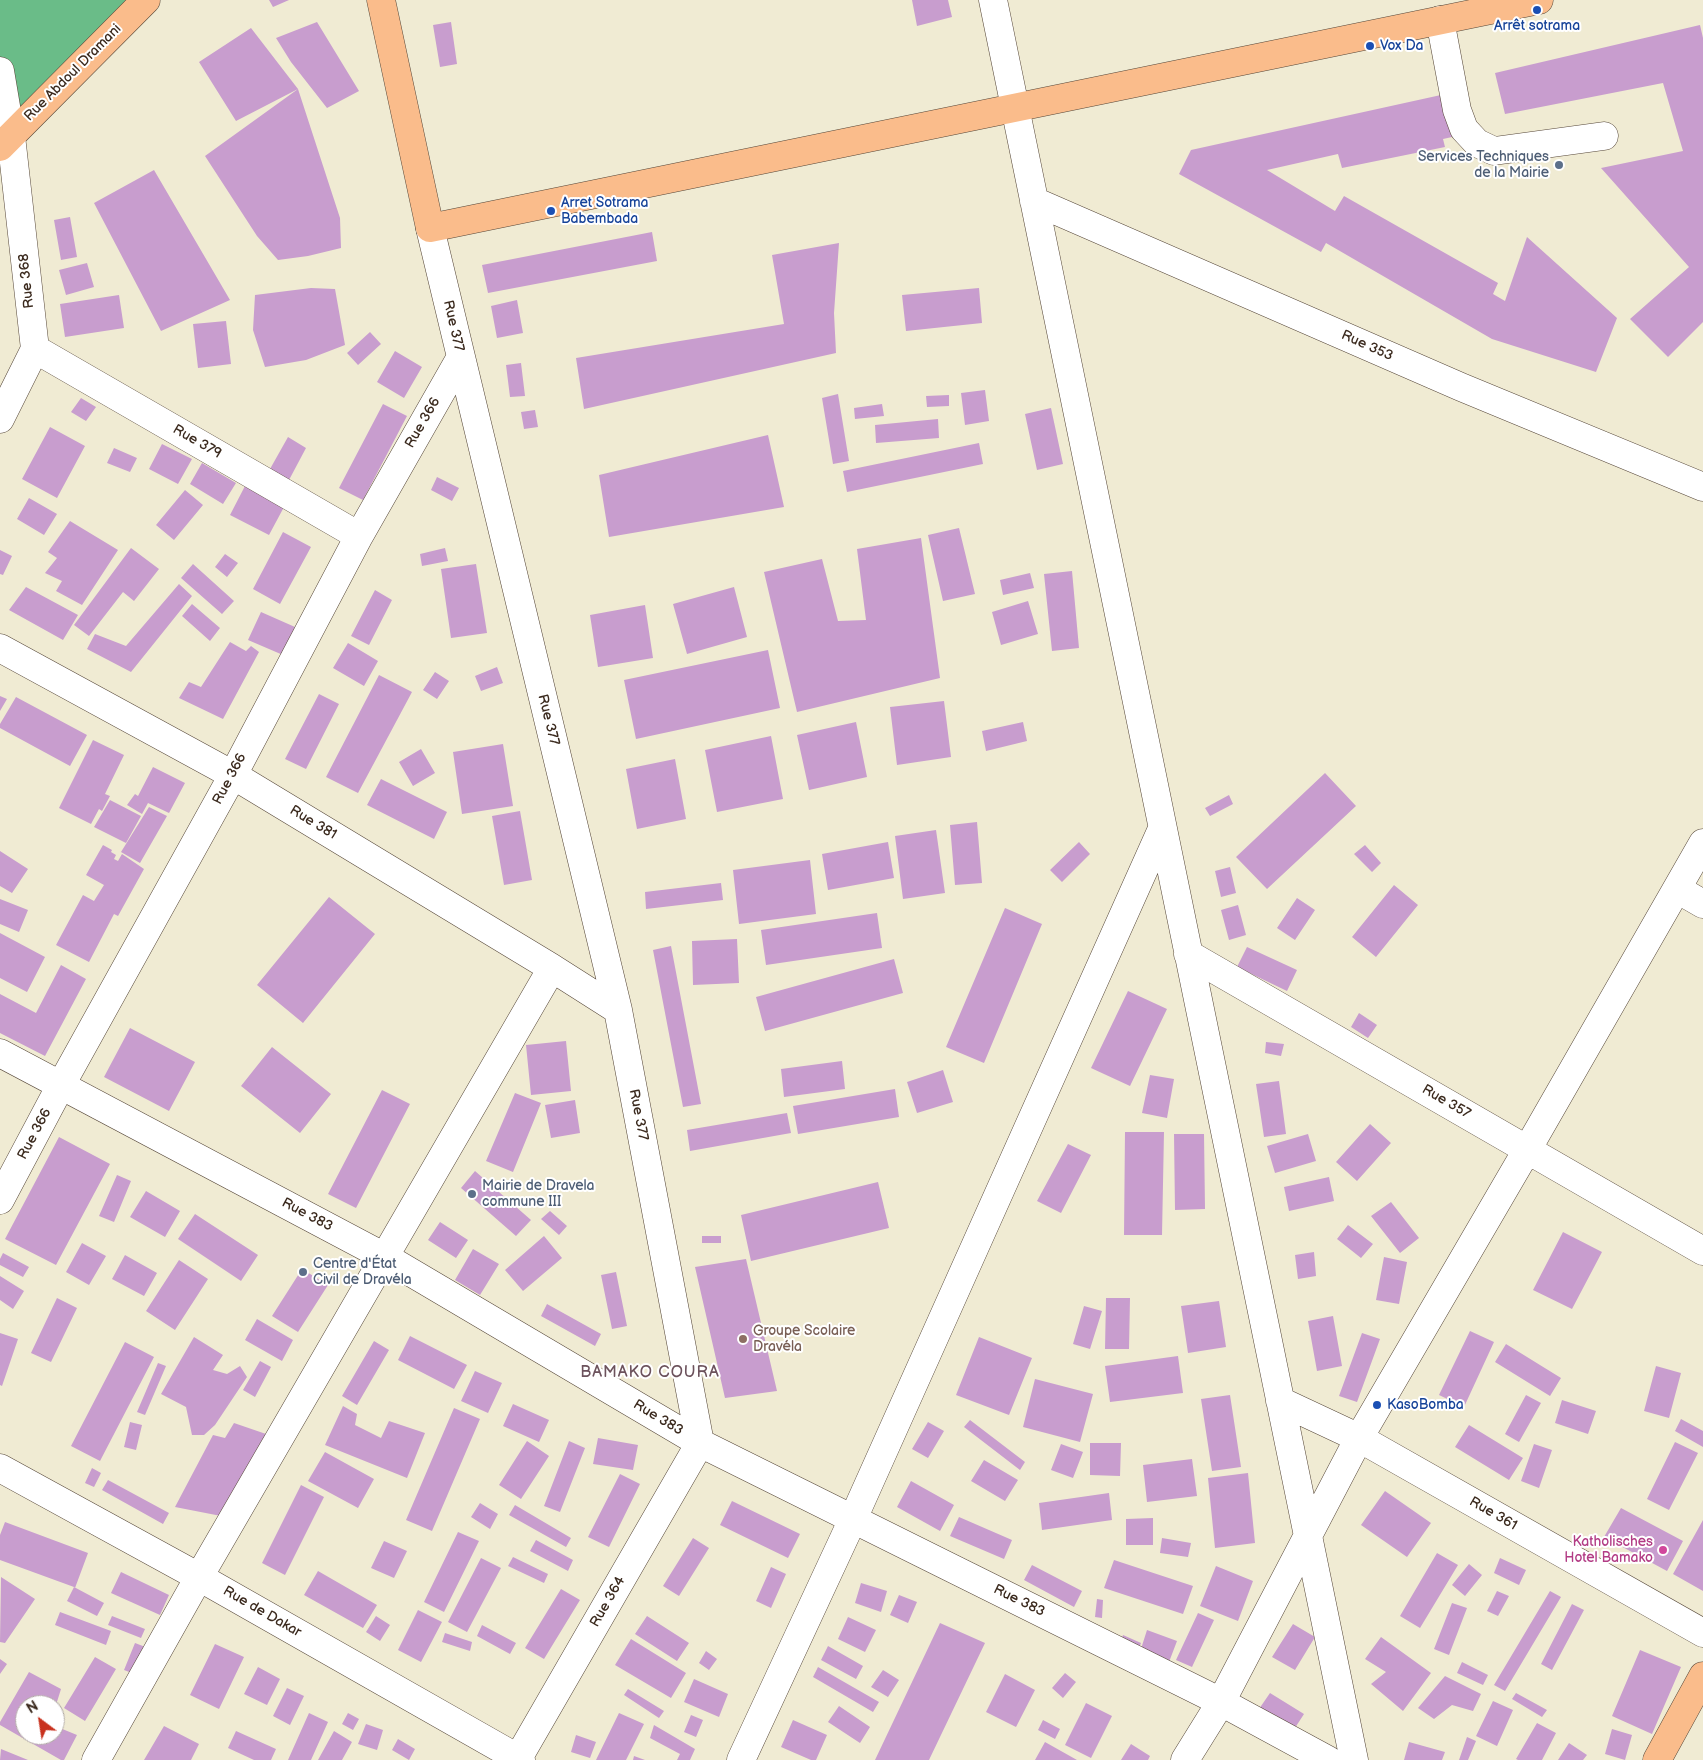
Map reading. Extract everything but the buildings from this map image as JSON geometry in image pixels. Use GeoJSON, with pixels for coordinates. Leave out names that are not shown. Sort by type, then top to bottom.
{"type":"FeatureCollection","features":[{"type":"Feature","properties":{"kind":"main road","name":"Rue Abdoul Dramani"},"geometry":{"type":"LineString","coordinates":[[5,142],[146,0]]}},
{"type":"Feature","properties":{"kind":"main road","name":"Rue 377"},"geometry":{"type":"LineString","coordinates":[[381,0],[430,228]]}},
{"type":"Feature","properties":{"kind":"main road"},"geometry":{"type":"LineString","coordinates":[[430,228],[1539,0]]}},
{"type":"Feature","properties":{"kind":"main road"},"geometry":{"type":"LineString","coordinates":[[1657,1760],[1703,1676]]}},
{"type":"Feature","properties":{"kind":"street"},"geometry":{"type":"LineString","coordinates":[[993,0],[1354,1760]]}},
{"type":"Feature","properties":{"kind":"street"},"geometry":{"type":"LineString","coordinates":[[1440,20],[1457,110],[1464,129],[1477,143],[1494,151],[1604,136]]}},
{"type":"Feature","properties":{"kind":"street","name":"Rue 368"},"geometry":{"type":"LineString","coordinates":[[0,71],[5,142],[35,349]]}},
{"type":"Feature","properties":{"kind":"street","name":"Rue 353"},"geometry":{"type":"LineString","coordinates":[[1034,200],[1460,387],[1703,488]]}},
{"type":"Feature","properties":{"kind":"street","name":"Rue 377"},"geometry":{"type":"LineString","coordinates":[[430,228],[618,1010],[700,1443]]}},
{"type":"Feature","properties":{"kind":"street"},"geometry":{"type":"LineString","coordinates":[[0,418],[35,349]]}},
{"type":"Feature","properties":{"kind":"street","name":"Rue 379"},"geometry":{"type":"LineString","coordinates":[[35,349],[358,536]]}},
{"type":"Feature","properties":{"kind":"street","name":"Rue 366"},"geometry":{"type":"LineString","coordinates":[[0,1200],[233,775],[358,536],[461,357]]}},
{"type":"Feature","properties":{"kind":"street","name":"Rue 381"},"geometry":{"type":"LineString","coordinates":[[0,648],[233,775],[618,1010]]}},
{"type":"Feature","properties":{"kind":"street"},"geometry":{"type":"LineString","coordinates":[[741,1760],[853,1520],[1162,828]]}},
{"type":"Feature","properties":{"kind":"street"},"geometry":{"type":"LineString","coordinates":[[1185,1760],[1221,1702],[1359,1438],[1703,843]]}},
{"type":"Feature","properties":{"kind":"street"},"geometry":{"type":"LineString","coordinates":[[1677,888],[1703,904]]}},
{"type":"Feature","properties":{"kind":"street","name":"Rue 357"},"geometry":{"type":"LineString","coordinates":[[1188,954],[1703,1252]]}},
{"type":"Feature","properties":{"kind":"street"},"geometry":{"type":"LineString","coordinates":[[96,1760],[199,1577],[552,968]]}},
{"type":"Feature","properties":{"kind":"street","name":"Rue 383"},"geometry":{"type":"LineString","coordinates":[[0,1053],[385,1256],[700,1443],[1221,1702],[1328,1760]]}},
{"type":"Feature","properties":{"kind":"street","name":"Rue 361"},"geometry":{"type":"LineString","coordinates":[[1280,1401],[1359,1438],[1703,1633]]}},
{"type":"Feature","properties":{"kind":"street","name":"Rue 364"},"geometry":{"type":"LineString","coordinates":[[519,1760],[700,1443]]}},
{"type":"Feature","properties":{"kind":"street","name":"Rue de Dakar"},"geometry":{"type":"LineString","coordinates":[[0,1468],[199,1577],[519,1760]]}},
{"type":"Feature","properties":{"kind":"green space"},"geometry":{"type":"Polygon","coordinates":[[[0,0],[146,0],[11,136],[0,71],[0,0]]]}},
{"type":"Feature","properties":{"kind":"place","name":"Arrêt sotrama"},"geometry":{"type":"Point","coordinates":[1537,10]}},
{"type":"Feature","properties":{"kind":"place","name":"Vox Da"},"geometry":{"type":"Point","coordinates":[1370,46]}},
{"type":"Feature","properties":{"kind":"place","name":"Services Techniques de la Mairie"},"geometry":{"type":"Point","coordinates":[1559,165]}},
{"type":"Feature","properties":{"kind":"place","name":"Arret Sotrama Babembada"},"geometry":{"type":"Point","coordinates":[551,211]}},
{"type":"Feature","properties":{"kind":"place","name":"Mairie de Dravela commune III"},"geometry":{"type":"Point","coordinates":[472,1194]}},
{"type":"Feature","properties":{"kind":"place","name":"Centre d'État Civil de Dravéla"},"geometry":{"type":"Point","coordinates":[303,1272]}},
{"type":"Feature","properties":{"kind":"place","name":"Groupe Scolaire Dravéla"},"geometry":{"type":"Point","coordinates":[743,1339]}},
{"type":"Feature","properties":{"kind":"place","name":"KasoBomba"},"geometry":{"type":"Point","coordinates":[1377,1405]}},
{"type":"Feature","properties":{"kind":"place","name":"Katholisches Hotel Bamako"},"geometry":{"type":"Point","coordinates":[1663,1550]}},
{"type":"Feature","properties":{"kind":"district","name":"BAMAKO COURA"},"geometry":{"type":"Point","coordinates":[650,1373]}}]}
